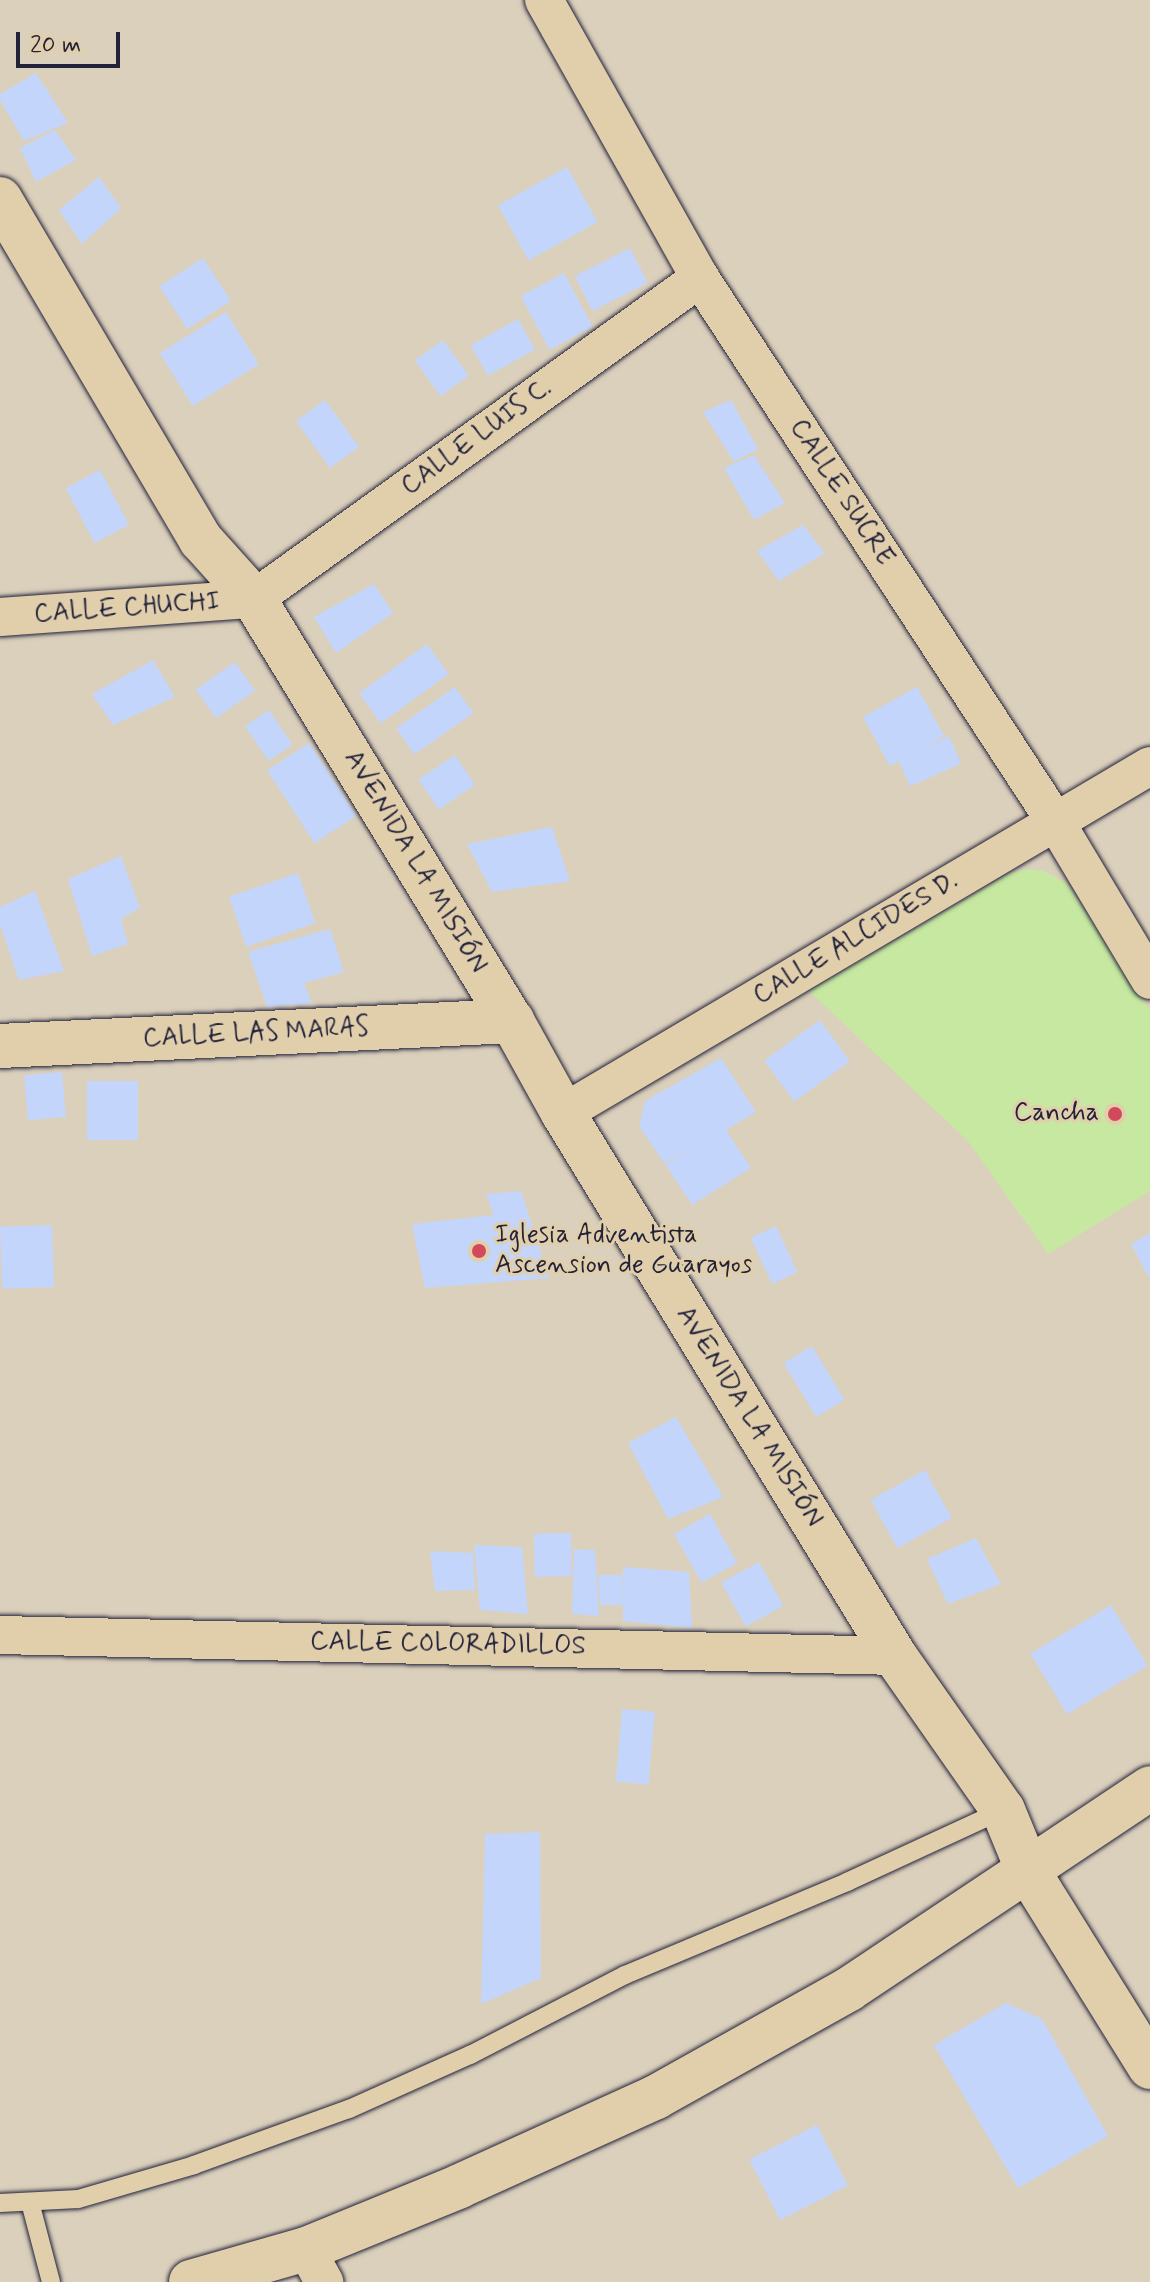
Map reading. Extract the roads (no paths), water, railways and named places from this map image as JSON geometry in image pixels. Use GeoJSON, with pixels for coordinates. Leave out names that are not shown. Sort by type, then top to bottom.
{"type":"FeatureCollection","features":[{"type":"Feature","properties":{"kind":"main road","name":"AVENIDA LA MISIÓN"},"geometry":{"type":"LineString","coordinates":[[0,199],[201,540],[254,599],[895,1656],[1003,1810],[1028,1871],[1150,2067]]}},
{"type":"Feature","properties":{"kind":"main road","name":"CALLE LAS MARAS"},"geometry":{"type":"LineString","coordinates":[[0,1046],[512,1021]]}},
{"type":"Feature","properties":{"kind":"main road"},"geometry":{"type":"LineString","coordinates":[[191,2282],[315,2265],[460,2186],[656,2097],[849,1989],[1150,1788]]}},
{"type":"Feature","properties":{"kind":"street","name":"CALLE SUCRE"},"geometry":{"type":"LineString","coordinates":[[544,0],[700,278],[1055,821],[1150,980]]}},
{"type":"Feature","properties":{"kind":"street","name":"CALLE LUIS C."},"geometry":{"type":"LineString","coordinates":[[254,599],[700,278]]}},
{"type":"Feature","properties":{"kind":"street","name":"CALLE CHUCHI"},"geometry":{"type":"LineString","coordinates":[[0,617],[254,599]]}},
{"type":"Feature","properties":{"kind":"street","name":"CALLE ALCIDES D."},"geometry":{"type":"LineString","coordinates":[[563,1113],[1150,766]]}},
{"type":"Feature","properties":{"kind":"street","name":"CALLE COLORADILLOS"},"geometry":{"type":"LineString","coordinates":[[0,1635],[895,1656]]}},
{"type":"Feature","properties":{"kind":"lane"},"geometry":{"type":"LineString","coordinates":[[0,2203],[92,2194],[194,2165],[349,2109],[470,2055],[625,1975],[847,1882],[1003,1810]]}},
{"type":"Feature","properties":{"kind":"lane"},"geometry":{"type":"LineString","coordinates":[[30,2202],[51,2282]]}},
{"type":"Feature","properties":{"kind":"place","name":"Cancha"},"geometry":{"type":"Point","coordinates":[1115,1114]}},
{"type":"Feature","properties":{"kind":"place","name":"Iglesia Adventista Ascension de Guarayos"},"geometry":{"type":"Point","coordinates":[479,1251]}}]}
